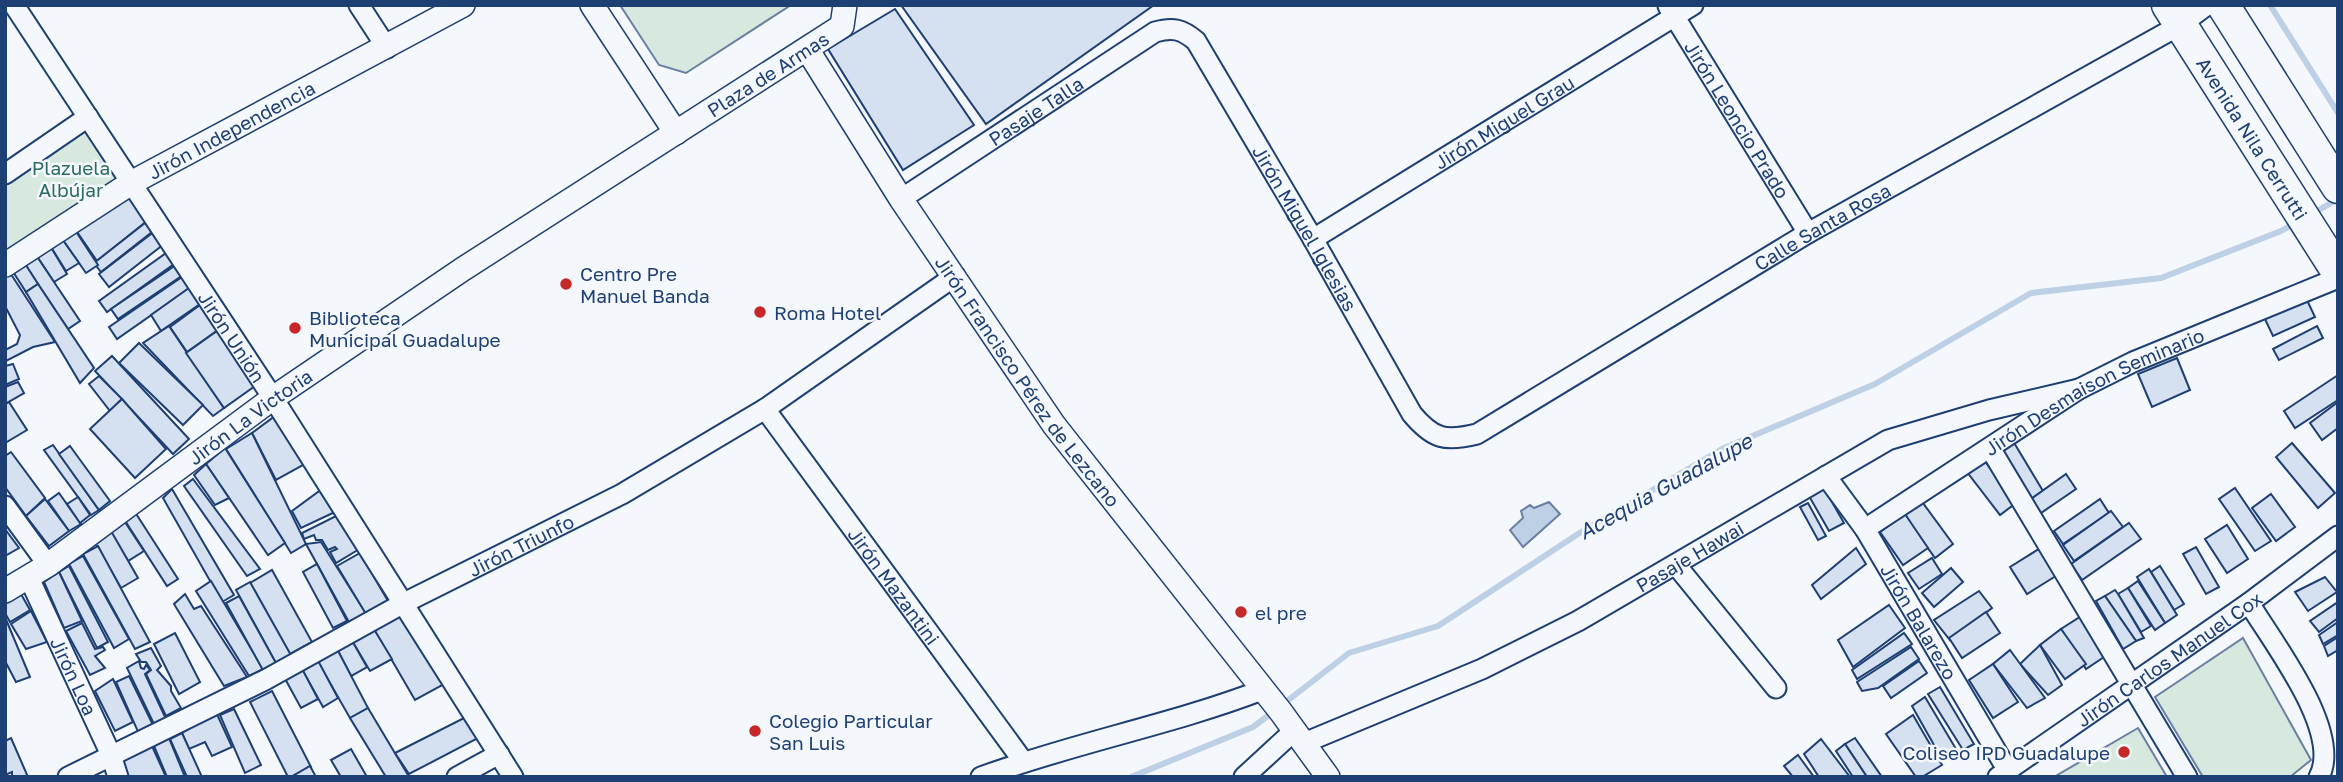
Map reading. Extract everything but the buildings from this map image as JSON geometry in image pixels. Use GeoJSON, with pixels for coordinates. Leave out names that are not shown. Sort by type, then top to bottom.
{"type":"FeatureCollection","features":[{"type":"Feature","properties":{"kind":"highway"},"geometry":{"type":"LineString","coordinates":[[2223,5],[2338,187]]}},
{"type":"Feature","properties":{"kind":"highway","name":"Avenida Nila Cerrutti"},"geometry":{"type":"LineString","coordinates":[[2174,15],[2330,261]]}},
{"type":"Feature","properties":{"kind":"street","name":"Jirón Unión"},"geometry":{"type":"LineString","coordinates":[[14,5],[273,398],[513,777]]}},
{"type":"Feature","properties":{"kind":"street"},"geometry":{"type":"LineString","coordinates":[[359,5],[387,48]]}},
{"type":"Feature","properties":{"kind":"street","name":"Jirón Independencia"},"geometry":{"type":"LineString","coordinates":[[5,265],[131,183],[463,5]]}},
{"type":"Feature","properties":{"kind":"street"},"geometry":{"type":"LineString","coordinates":[[593,5],[676,133]]}},
{"type":"Feature","properties":{"kind":"street","name":"Plaza de Armas"},"geometry":{"type":"LineString","coordinates":[[676,133],[842,26],[845,5]]}},
{"type":"Feature","properties":{"kind":"street","name":"Jirón Miguel Grau"},"geometry":{"type":"LineString","coordinates":[[1313,239],[1671,11],[1693,5]]}},
{"type":"Feature","properties":{"kind":"street","name":"Calle Santa Rosa"},"geometry":{"type":"LineString","coordinates":[[1437,436],[1456,440],[1477,434],[2174,15],[2207,5]]}},
{"type":"Feature","properties":{"kind":"street","name":"Jirón Leoncio Prado"},"geometry":{"type":"LineString","coordinates":[[1671,11],[1808,233]]}},
{"type":"Feature","properties":{"kind":"street","name":"Jirón Miguel Iglesias"},"geometry":{"type":"LineString","coordinates":[[1171,28],[1185,31],[1196,41],[1412,414],[1422,426],[1437,436]]}},
{"type":"Feature","properties":{"kind":"street","name":"Pasaje Talla"},"geometry":{"type":"LineString","coordinates":[[901,199],[1155,32],[1171,28]]}},
{"type":"Feature","properties":{"kind":"street","name":"Jirón Francisco Pérez de Lezcano"},"geometry":{"type":"LineString","coordinates":[[807,49],[901,199],[1054,425],[1328,777]]}},
{"type":"Feature","properties":{"kind":"street"},"geometry":{"type":"LineString","coordinates":[[5,174],[88,117]]}},
{"type":"Feature","properties":{"kind":"street","name":"Jirón La Victoria"},"geometry":{"type":"LineString","coordinates":[[5,591],[38,571],[273,398],[463,269],[676,133]]}},
{"type":"Feature","properties":{"kind":"street","name":"Jirón Triunfo"},"geometry":{"type":"LineString","coordinates":[[68,777],[265,680],[402,604],[622,494],[765,409],[954,276]]}},
{"type":"Feature","properties":{"kind":"street","name":"Jirón Desmaison Seminario"},"geometry":{"type":"LineString","coordinates":[[1865,529],[2080,389],[2133,362],[2338,278]]}},
{"type":"Feature","properties":{"kind":"street","name":"Pasaje Hawai"},"geometry":{"type":"LineString","coordinates":[[981,777],[1023,761],[1223,705],[1282,715],[1482,669],[1578,621],[1888,440],[1989,410],[2080,389]]}},
{"type":"Feature","properties":{"kind":"street","name":"Jirón Mazantini"},"geometry":{"type":"LineString","coordinates":[[765,409],[1023,761]]}},
{"type":"Feature","properties":{"kind":"street"},"geometry":{"type":"LineString","coordinates":[[1990,448],[2187,777]]}},
{"type":"Feature","properties":{"kind":"street","name":"Jirón Balarezo"},"geometry":{"type":"LineString","coordinates":[[1826,475],[1865,529],[2003,774]]}},
{"type":"Feature","properties":{"kind":"street","name":"Jirón Loa"},"geometry":{"type":"LineString","coordinates":[[5,506],[38,571],[118,777]]}},
{"type":"Feature","properties":{"kind":"street","name":"Jirón Carlos Manuel Cox"},"geometry":{"type":"LineString","coordinates":[[2003,774],[2249,603],[2338,536]]}},
{"type":"Feature","properties":{"kind":"street"},"geometry":{"type":"LineString","coordinates":[[1676,565],[1776,688]]}},
{"type":"Feature","properties":{"kind":"street"},"geometry":{"type":"LineString","coordinates":[[2249,603],[2316,715],[2326,753],[2325,766],[2319,777]]}},
{"type":"Feature","properties":{"kind":"street"},"geometry":{"type":"LineString","coordinates":[[1244,777],[1282,715]]}},
{"type":"Feature","properties":{"kind":"street"},"geometry":{"type":"LineString","coordinates":[[457,777],[499,754]]}},
{"type":"Feature","properties":{"kind":"green space"},"geometry":{"type":"Polygon","coordinates":[[[620,5],[791,5],[686,73],[659,65],[620,5]]]}},
{"type":"Feature","properties":{"kind":"green space","name":"Plazuela Albújar"},"geometry":{"type":"Polygon","coordinates":[[[86,128],[124,184],[5,256],[5,183],[86,128]]]}},
{"type":"Feature","properties":{"kind":"green space"},"geometry":{"type":"Polygon","coordinates":[[[2243,638],[2311,760],[2290,777],[2203,777],[2155,697],[2243,638]]]}},
{"type":"Feature","properties":{"kind":"green space","name":"Coliseo IPD Guadalupe"},"geometry":{"type":"Polygon","coordinates":[[[2138,728],[2167,777],[2054,777],[2138,728]]]}},
{"type":"Feature","properties":{"kind":"water"},"geometry":{"type":"Polygon","coordinates":[[[1549,502],[1560,514],[1523,547],[1510,530],[1523,518],[1521,511],[1530,505],[1534,508],[1549,502]]]}},
{"type":"Feature","properties":{"kind":"waterway"},"geometry":{"type":"LineString","coordinates":[[2270,5],[2338,113]]}},
{"type":"Feature","properties":{"kind":"waterway","name":"Acequia Guadalupe"},"geometry":{"type":"LineString","coordinates":[[2312,214],[2338,199]]}},
{"type":"Feature","properties":{"kind":"waterway","name":"Acequia Guadalupe"},"geometry":{"type":"LineString","coordinates":[[1282,705],[1349,653],[1438,626],[1578,534],[1722,449],[1875,384],[2031,293],[2161,278],[2281,231],[2297,222]]}},
{"type":"Feature","properties":{"kind":"waterway","name":"Acequia Guadalupe"},"geometry":{"type":"LineString","coordinates":[[1131,777],[1253,727],[1273,712]]}},
{"type":"Feature","properties":{"kind":"place","name":"Centro Pre Manuel Banda"},"geometry":{"type":"Point","coordinates":[566,284]}},
{"type":"Feature","properties":{"kind":"place","name":"Roma Hotel"},"geometry":{"type":"Point","coordinates":[760,312]}},
{"type":"Feature","properties":{"kind":"place","name":"Biblioteca Municipal Guadalupe"},"geometry":{"type":"Point","coordinates":[295,328]}},
{"type":"Feature","properties":{"kind":"place","name":"el pre"},"geometry":{"type":"Point","coordinates":[1241,612]}},
{"type":"Feature","properties":{"kind":"place","name":"Colegio Particular San Luis"},"geometry":{"type":"Point","coordinates":[755,731]}},
{"type":"Feature","properties":{"kind":"place","name":"Coliseo IPD Guadalupe"},"geometry":{"type":"Point","coordinates":[2124,752]}}]}
